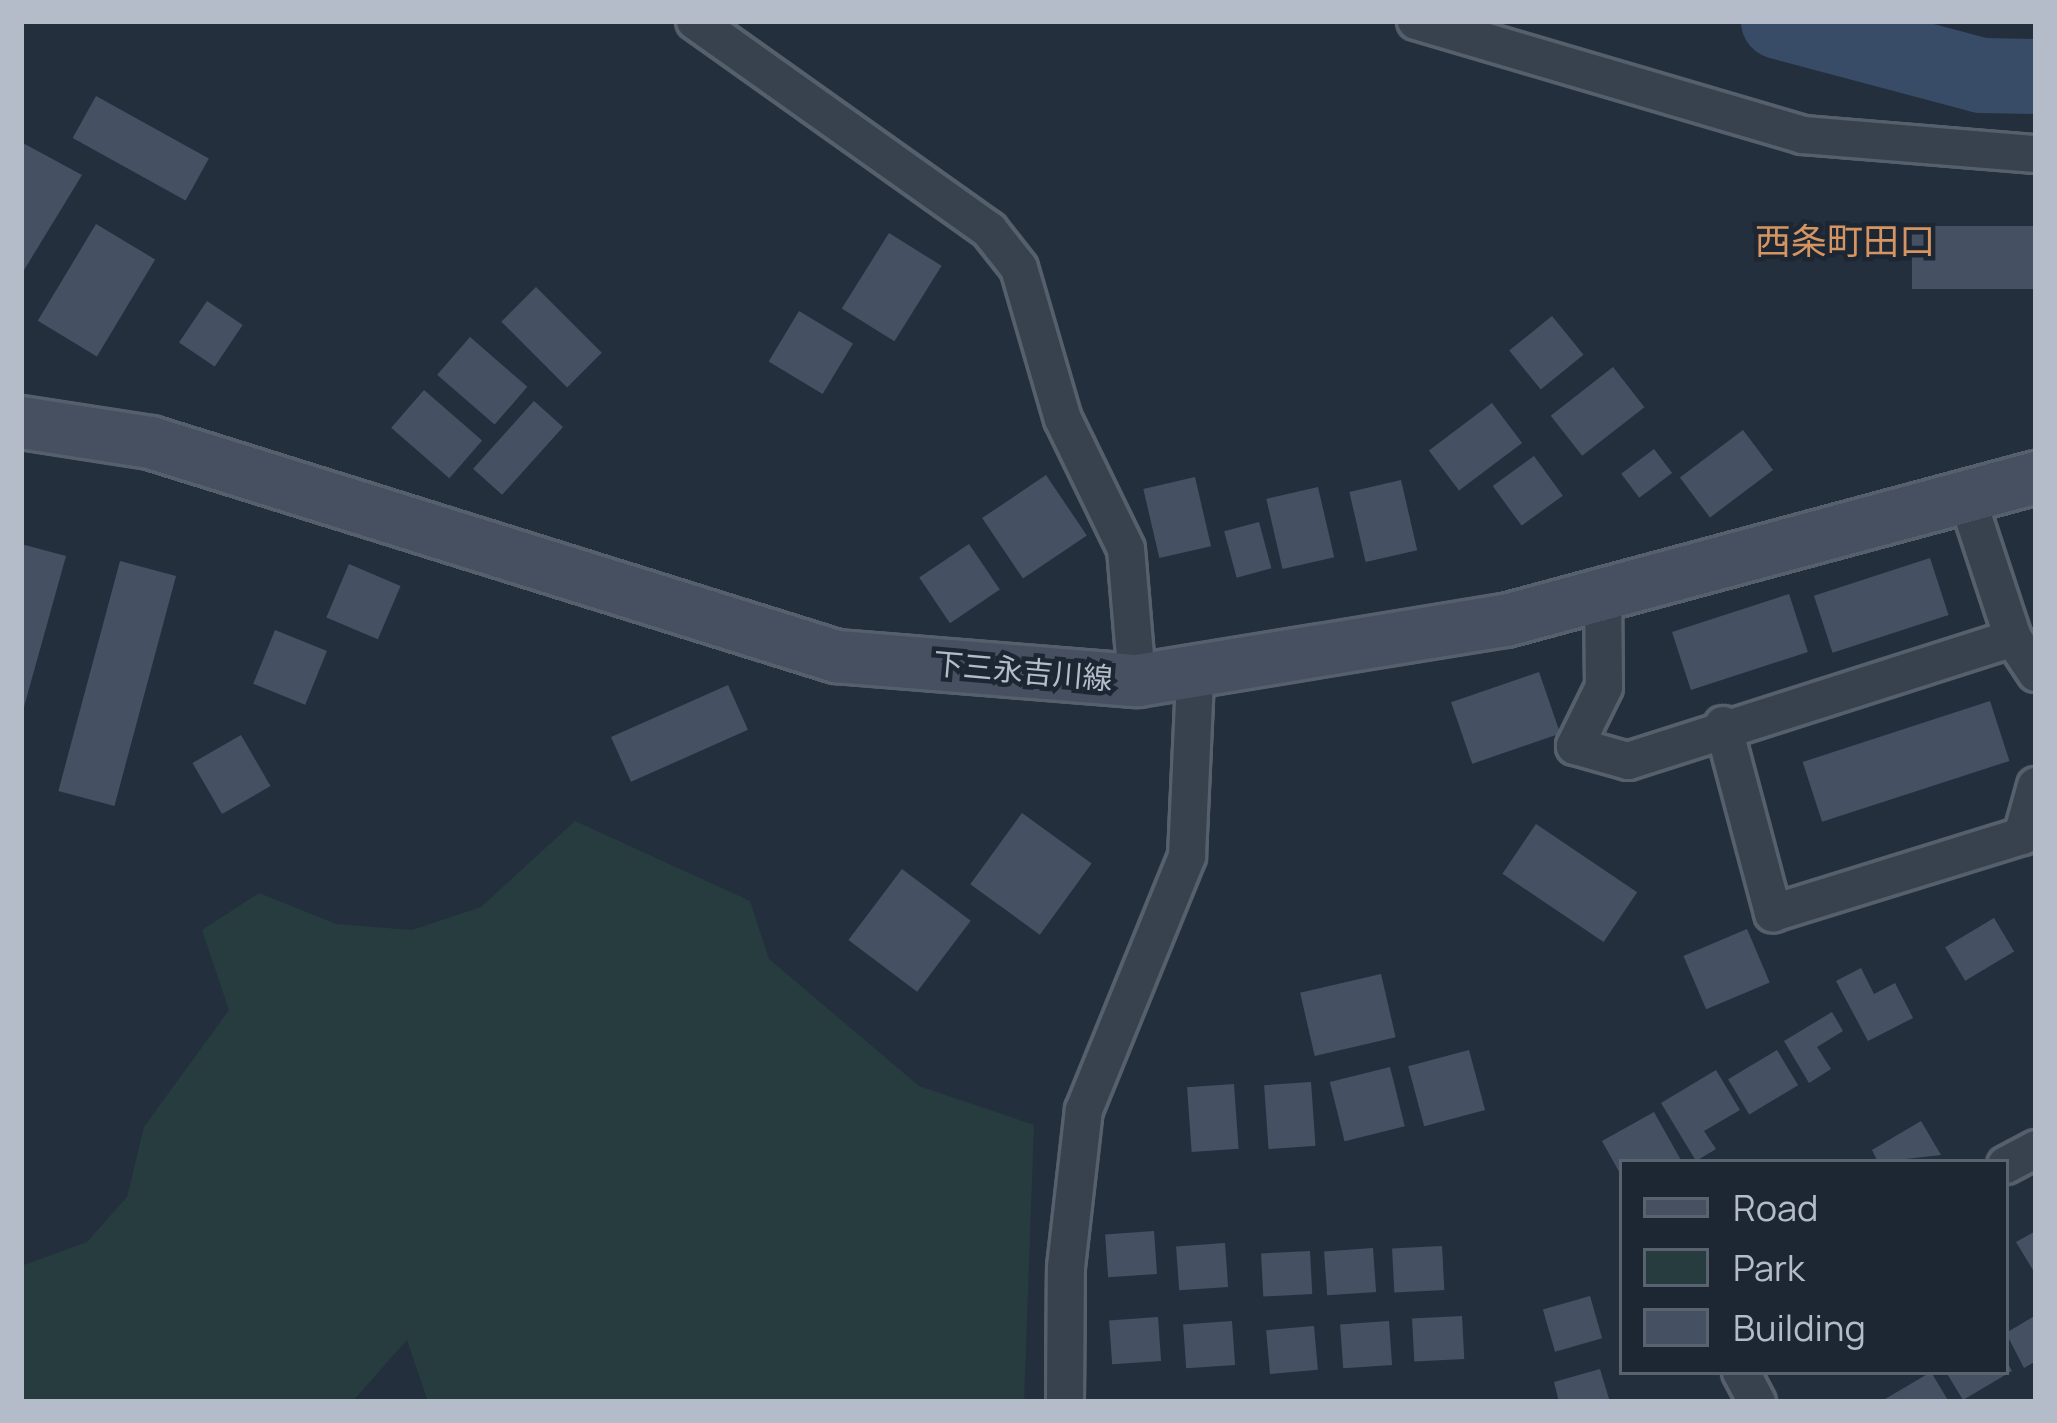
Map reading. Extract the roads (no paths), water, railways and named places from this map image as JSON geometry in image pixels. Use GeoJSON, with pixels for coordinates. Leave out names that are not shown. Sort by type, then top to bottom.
{"type":"FeatureCollection","features":[{"type":"Feature","properties":{"kind":"main road","name":"下三永吉川線"},"geometry":{"type":"LineString","coordinates":[[21,422],[150,442],[836,656],[1137,680],[1195,677],[1603,593],[2036,477]]}},
{"type":"Feature","properties":{"kind":"street"},"geometry":{"type":"LineString","coordinates":[[695,21],[989,230],[1019,268],[1063,419],[1126,549],[1137,680]]}},
{"type":"Feature","properties":{"kind":"street"},"geometry":{"type":"LineString","coordinates":[[1416,21],[1803,135],[2036,154]]}},
{"type":"Feature","properties":{"kind":"street"},"geometry":{"type":"LineString","coordinates":[[1966,495],[2013,638],[2036,673]]}},
{"type":"Feature","properties":{"kind":"street"},"geometry":{"type":"LineString","coordinates":[[1603,593],[1604,687],[1575,746],[1628,761],[1723,725],[2013,638]]}},
{"type":"Feature","properties":{"kind":"street"},"geometry":{"type":"LineString","coordinates":[[1065,1402],[1066,1267],[1084,1110],[1187,856],[1195,677]]}},
{"type":"Feature","properties":{"kind":"street"},"geometry":{"type":"LineString","coordinates":[[1723,725],[1773,913],[2022,836],[2036,786]]}},
{"type":"Feature","properties":{"kind":"street"},"geometry":{"type":"LineString","coordinates":[[2009,1163],[2036,1149]]}},
{"type":"Feature","properties":{"kind":"street"},"geometry":{"type":"LineString","coordinates":[[1743,1375],[1757,1402]]}},
{"type":"Feature","properties":{"kind":"waterway"},"geometry":{"type":"LineString","coordinates":[[1778,21],[1981,75],[2036,76]]}},
{"type":"Feature","properties":{"kind":"district","name":"西条町田口"},"geometry":{"type":"Point","coordinates":[1845,241]}}]}
